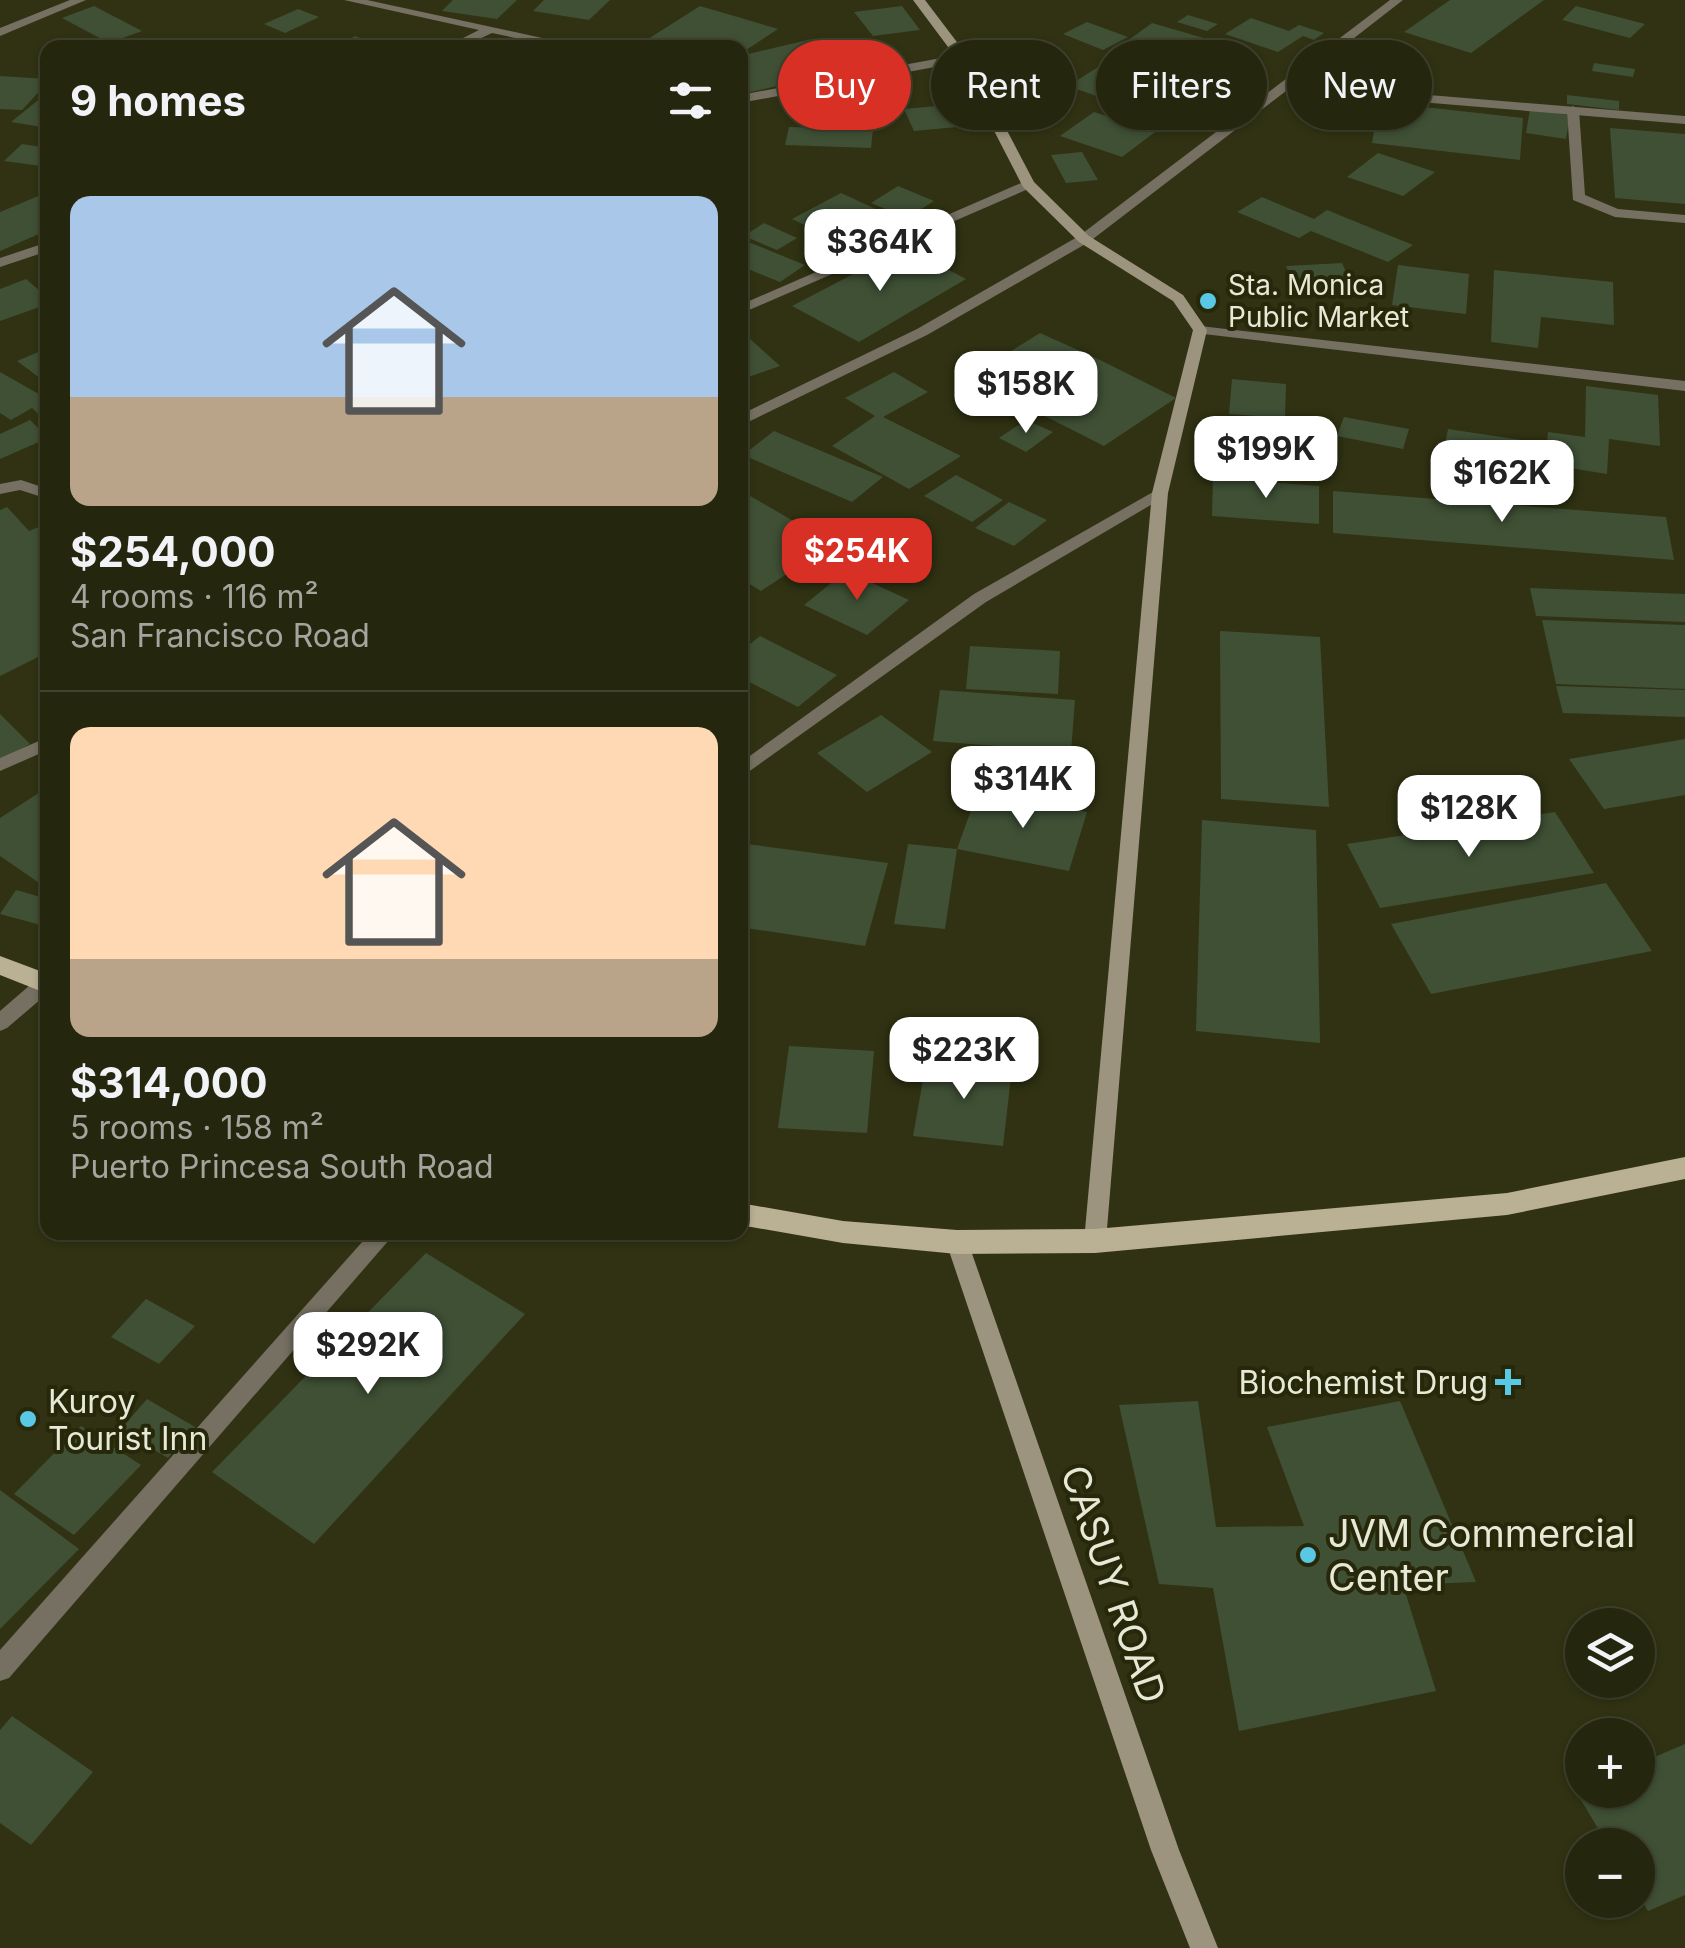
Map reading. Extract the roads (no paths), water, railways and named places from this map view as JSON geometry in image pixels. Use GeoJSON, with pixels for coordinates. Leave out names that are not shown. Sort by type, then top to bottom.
{"type":"FeatureCollection","features":[{"type":"Feature","properties":{"kind":"main road"},"geometry":{"type":"LineString","coordinates":[[0,965],[40,982]]}},
{"type":"Feature","properties":{"kind":"main road"},"geometry":{"type":"LineString","coordinates":[[748,1215],[842,1232],[957,1242],[1095,1242],[1507,1204],[1685,1168]]}},
{"type":"Feature","properties":{"kind":"street"},"geometry":{"type":"LineString","coordinates":[[0,32],[80,0]]}},
{"type":"Feature","properties":{"kind":"street"},"geometry":{"type":"LineString","coordinates":[[350,0],[538,40]]}},
{"type":"Feature","properties":{"kind":"street"},"geometry":{"type":"LineString","coordinates":[[919,0],[949,40]]}},
{"type":"Feature","properties":{"kind":"street"},"geometry":{"type":"LineString","coordinates":[[748,417],[922,332],[1084,239],[1397,0]]}},
{"type":"Feature","properties":{"kind":"street"},"geometry":{"type":"LineString","coordinates":[[467,40],[488,31]]}},
{"type":"Feature","properties":{"kind":"street"},"geometry":{"type":"LineString","coordinates":[[748,98],[931,64]]}},
{"type":"Feature","properties":{"kind":"street"},"geometry":{"type":"LineString","coordinates":[[1286,87],[1685,120]]}},
{"type":"Feature","properties":{"kind":"street"},"geometry":{"type":"LineString","coordinates":[[1572,110],[1578,197],[1616,213],[1685,219]]}},
{"type":"Feature","properties":{"kind":"street"},"geometry":{"type":"LineString","coordinates":[[1000,130],[1028,184],[1084,239],[1178,298],[1200,330],[1160,493],[1095,1242]]}},
{"type":"Feature","properties":{"kind":"street"},"geometry":{"type":"LineString","coordinates":[[748,306],[1028,184]]}},
{"type":"Feature","properties":{"kind":"street"},"geometry":{"type":"LineString","coordinates":[[0,263],[40,249]]}},
{"type":"Feature","properties":{"kind":"street"},"geometry":{"type":"LineString","coordinates":[[1200,330],[1685,386]]}},
{"type":"Feature","properties":{"kind":"street"},"geometry":{"type":"LineString","coordinates":[[0,489],[20,484],[40,491]]}},
{"type":"Feature","properties":{"kind":"street"},"geometry":{"type":"LineString","coordinates":[[748,766],[980,598],[1160,493]]}},
{"type":"Feature","properties":{"kind":"street"},"geometry":{"type":"LineString","coordinates":[[0,765],[40,747]]}},
{"type":"Feature","properties":{"kind":"street"},"geometry":{"type":"LineString","coordinates":[[0,1023],[40,990]]}},
{"type":"Feature","properties":{"kind":"street"},"geometry":{"type":"LineString","coordinates":[[0,1669],[378,1240]]}},
{"type":"Feature","properties":{"kind":"street","name":"CASUY ROAD"},"geometry":{"type":"LineString","coordinates":[[957,1242],[1159,1831],[1204,1948]]}},
{"type":"Feature","properties":{"kind":"place","name":"Sta. Monica Public Market"},"geometry":{"type":"Point","coordinates":[1208,301]}},
{"type":"Feature","properties":{"kind":"place","name":"Biochemist Drug"},"geometry":{"type":"Point","coordinates":[1508,1382]}},
{"type":"Feature","properties":{"kind":"place","name":"Kuroy Tourist Inn"},"geometry":{"type":"Point","coordinates":[28,1419]}},
{"type":"Feature","properties":{"kind":"place","name":"JVM Commercial Center"},"geometry":{"type":"Point","coordinates":[1308,1555]}}]}
